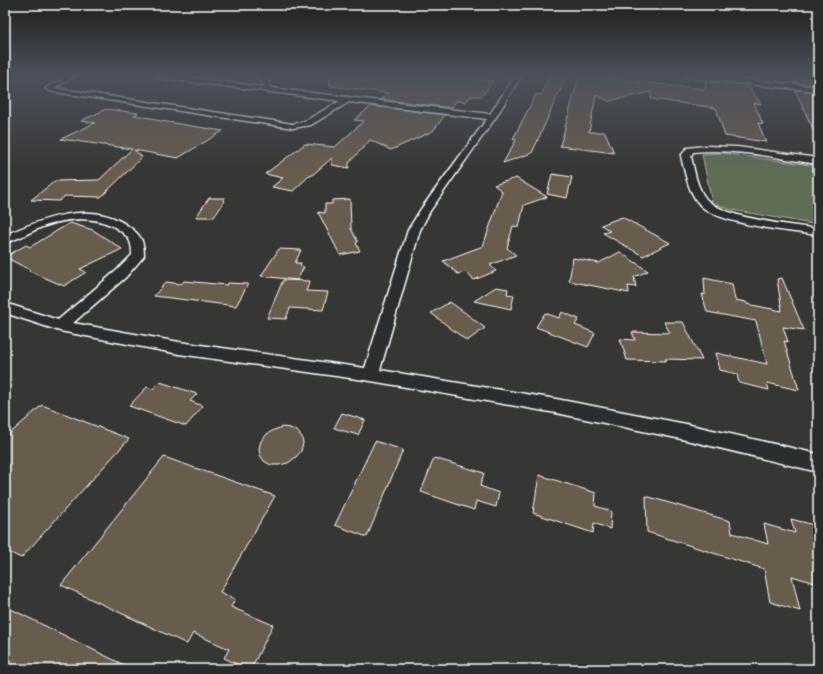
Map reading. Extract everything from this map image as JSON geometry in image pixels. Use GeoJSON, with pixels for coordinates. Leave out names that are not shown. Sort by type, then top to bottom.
{"type":"FeatureCollection","features":[{"type":"Feature","properties":{"kind":"street"},"geometry":{"type":"LineString","coordinates":[[168,107],[293,126],[308,123],[334,107]]}},
{"type":"Feature","properties":{"kind":"street"},"geometry":{"type":"LineString","coordinates":[[410,107],[492,117]]}},
{"type":"Feature","properties":{"kind":"street"},"geometry":{"type":"LineString","coordinates":[[371,375],[414,230],[425,211],[498,107]]}},
{"type":"Feature","properties":{"kind":"street"},"geometry":{"type":"LineString","coordinates":[[818,161],[720,148],[690,150],[686,156],[698,196],[710,209],[724,214],[760,222],[818,232]]}},
{"type":"Feature","properties":{"kind":"street"},"geometry":{"type":"LineString","coordinates":[[5,239],[42,223],[76,216],[98,217],[118,224],[129,232],[138,243],[138,256],[121,274],[60,326]]}},
{"type":"Feature","properties":{"kind":"street"},"geometry":{"type":"LineString","coordinates":[[5,308],[60,326],[179,348],[371,375],[563,408],[686,432],[818,463]]}},
{"type":"Feature","properties":{"kind":"green space"},"geometry":{"type":"Polygon","coordinates":[[[722,153],[818,166],[818,225],[732,210],[712,203],[702,154],[722,153]]]}},
{"type":"Feature","properties":{"kind":"building"},"geometry":{"type":"Polygon","coordinates":[[[369,107],[383,107],[445,115],[433,131],[391,150],[370,140],[349,163],[349,168],[332,165],[332,158],[293,191],[272,187],[283,178],[265,174],[305,144],[335,147],[364,121],[354,120],[369,107]]]}},
{"type":"Feature","properties":{"kind":"building"},"geometry":{"type":"Polygon","coordinates":[[[529,107],[552,107],[532,153],[503,163],[516,140],[513,139],[529,107]]]}},
{"type":"Feature","properties":{"kind":"building"},"geometry":{"type":"Polygon","coordinates":[[[570,107],[594,107],[589,132],[605,132],[614,153],[560,146],[570,107]]]}},
{"type":"Feature","properties":{"kind":"building"},"geometry":{"type":"Polygon","coordinates":[[[712,107],[756,107],[763,124],[758,123],[766,142],[725,136],[716,108],[712,107]]]}},
{"type":"Feature","properties":{"kind":"building"},"geometry":{"type":"Polygon","coordinates":[[[803,107],[818,107],[818,140],[803,107]]]}},
{"type":"Feature","properties":{"kind":"building"},"geometry":{"type":"Polygon","coordinates":[[[106,109],[138,113],[134,115],[156,119],[155,120],[223,131],[178,158],[134,150],[142,157],[101,197],[65,196],[59,201],[31,200],[55,181],[99,180],[132,149],[61,139],[95,123],[81,121],[106,109]]]}},
{"type":"Feature","properties":{"kind":"building"},"geometry":{"type":"Polygon","coordinates":[[[552,174],[572,177],[567,198],[547,194],[552,174]]]}},
{"type":"Feature","properties":{"kind":"building"},"geometry":{"type":"Polygon","coordinates":[[[516,178],[547,197],[524,205],[519,227],[513,226],[507,248],[516,255],[490,265],[496,271],[474,280],[465,272],[458,274],[443,261],[483,246],[502,191],[494,185],[516,178]]]}},
{"type":"Feature","properties":{"kind":"building"},"geometry":{"type":"Polygon","coordinates":[[[209,198],[225,198],[223,201],[225,201],[214,217],[196,217],[209,198]]]}},
{"type":"Feature","properties":{"kind":"building"},"geometry":{"type":"Polygon","coordinates":[[[350,199],[351,229],[358,242],[356,243],[360,251],[340,255],[318,212],[325,213],[325,204],[332,204],[332,200],[350,199]]]}},
{"type":"Feature","properties":{"kind":"building"},"geometry":{"type":"Polygon","coordinates":[[[622,217],[670,243],[643,256],[603,233],[610,231],[601,225],[622,217]]]}},
{"type":"Feature","properties":{"kind":"building"},"geometry":{"type":"Polygon","coordinates":[[[70,223],[93,230],[122,249],[80,269],[86,272],[64,286],[29,271],[30,270],[5,257],[26,245],[30,247],[70,223]]]}},
{"type":"Feature","properties":{"kind":"building"},"geometry":{"type":"Polygon","coordinates":[[[279,249],[301,250],[295,263],[301,263],[300,266],[304,267],[297,280],[261,276],[279,249]]]}},
{"type":"Feature","properties":{"kind":"building"},"geometry":{"type":"Polygon","coordinates":[[[620,252],[648,271],[634,277],[636,287],[628,286],[629,293],[569,281],[573,258],[599,263],[620,252]]]}},
{"type":"Feature","properties":{"kind":"building"},"geometry":{"type":"Polygon","coordinates":[[[704,278],[732,284],[735,300],[782,311],[777,279],[782,278],[804,330],[783,327],[788,342],[784,341],[799,390],[767,383],[769,390],[739,383],[737,374],[720,370],[716,353],[767,364],[756,321],[707,312],[702,294],[705,295],[704,278]]]}},
{"type":"Feature","properties":{"kind":"building"},"geometry":{"type":"Polygon","coordinates":[[[283,280],[310,281],[306,291],[328,292],[323,310],[290,308],[286,319],[267,318],[283,280]]]}},
{"type":"Feature","properties":{"kind":"building"},"geometry":{"type":"Polygon","coordinates":[[[184,281],[227,285],[228,283],[248,284],[236,306],[154,296],[166,282],[181,284],[184,281]]]}},
{"type":"Feature","properties":{"kind":"building"},"geometry":{"type":"Polygon","coordinates":[[[496,287],[508,289],[507,294],[514,295],[511,309],[474,301],[496,287]]]}},
{"type":"Feature","properties":{"kind":"building"},"geometry":{"type":"Polygon","coordinates":[[[450,302],[485,328],[467,341],[431,313],[450,302]]]}},
{"type":"Feature","properties":{"kind":"building"},"geometry":{"type":"Polygon","coordinates":[[[562,312],[579,319],[575,325],[595,333],[588,347],[536,327],[545,313],[559,318],[562,312]]]}},
{"type":"Feature","properties":{"kind":"building"},"geometry":{"type":"Polygon","coordinates":[[[664,322],[683,322],[702,360],[627,360],[620,339],[635,340],[632,332],[670,333],[664,322]]]}},
{"type":"Feature","properties":{"kind":"building"},"geometry":{"type":"Polygon","coordinates":[[[160,382],[197,394],[190,401],[203,406],[186,426],[129,406],[147,387],[153,389],[160,382]]]}},
{"type":"Feature","properties":{"kind":"building"},"geometry":{"type":"Polygon","coordinates":[[[42,405],[129,439],[21,558],[5,550],[5,438],[42,405]]]}},
{"type":"Feature","properties":{"kind":"building"},"geometry":{"type":"Polygon","coordinates":[[[342,413],[365,420],[358,435],[334,428],[342,413]]]}},
{"type":"Feature","properties":{"kind":"building"},"geometry":{"type":"Polygon","coordinates":[[[282,427],[297,431],[302,437],[303,443],[301,451],[288,463],[271,465],[264,461],[260,455],[259,448],[261,441],[267,434],[282,427]]]}},
{"type":"Feature","properties":{"kind":"building"},"geometry":{"type":"Polygon","coordinates":[[[375,441],[403,450],[367,537],[335,525],[375,441]]]}},
{"type":"Feature","properties":{"kind":"building"},"geometry":{"type":"Polygon","coordinates":[[[164,457],[275,496],[220,592],[235,599],[231,607],[273,625],[251,669],[224,658],[229,649],[193,633],[187,644],[61,585],[164,457]]]}},
{"type":"Feature","properties":{"kind":"building"},"geometry":{"type":"Polygon","coordinates":[[[434,458],[484,473],[480,486],[499,493],[496,507],[476,501],[474,510],[421,492],[434,458]]]}},
{"type":"Feature","properties":{"kind":"building"},"geometry":{"type":"Polygon","coordinates":[[[539,475],[596,493],[595,506],[611,511],[610,529],[594,523],[593,533],[533,513],[539,475]]]}},
{"type":"Feature","properties":{"kind":"building"},"geometry":{"type":"Polygon","coordinates":[[[646,496],[730,521],[732,533],[768,544],[764,524],[795,533],[791,519],[818,526],[818,584],[792,576],[800,611],[770,602],[764,569],[647,532],[646,496]]]}},
{"type":"Feature","properties":{"kind":"building"},"geometry":{"type":"Polygon","coordinates":[[[5,606],[132,669],[5,669],[5,606]]]}}]}
